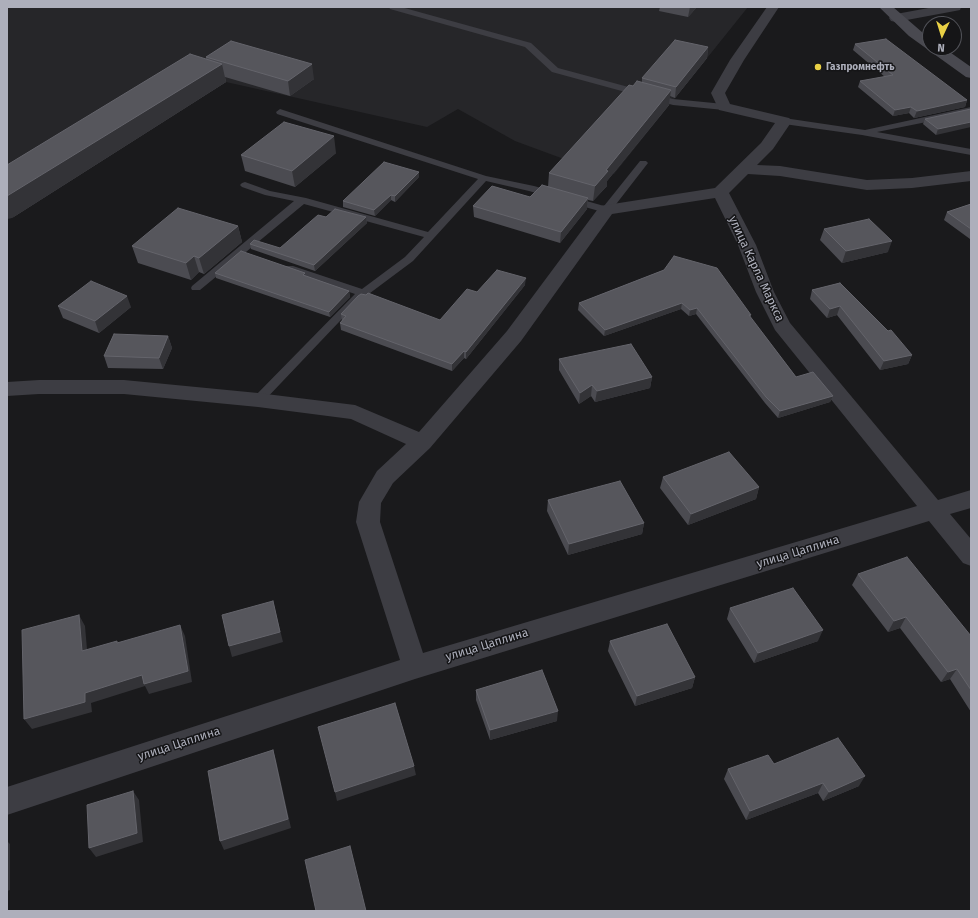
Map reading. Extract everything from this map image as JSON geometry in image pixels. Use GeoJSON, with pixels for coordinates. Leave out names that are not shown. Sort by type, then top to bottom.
{"type":"FeatureCollection","features":[{"type":"Feature","properties":{"kind":"main road"},"geometry":{"type":"LineString","coordinates":[[885,7],[896,18],[922,39]]}},
{"type":"Feature","properties":{"kind":"main road"},"geometry":{"type":"LineString","coordinates":[[946,56],[971,74]]}},
{"type":"Feature","properties":{"kind":"street"},"geometry":{"type":"LineString","coordinates":[[416,667],[368,522],[370,502],[384,478],[422,442],[514,336],[606,210],[720,192],[767,146],[784,122],[724,107],[718,93],[737,60],[773,7]]}},
{"type":"Feature","properties":{"kind":"street"},"geometry":{"type":"LineString","coordinates":[[896,18],[955,7]]}},
{"type":"Feature","properties":{"kind":"street"},"geometry":{"type":"LineString","coordinates":[[744,169],[780,171],[828,180],[867,185],[906,183],[971,176]]}},
{"type":"Feature","properties":{"kind":"street","name":"улица Карла Маркса"},"geometry":{"type":"LineString","coordinates":[[720,192],[747,245],[765,292],[782,326],[971,556]]}},
{"type":"Feature","properties":{"kind":"street"},"geometry":{"type":"LineString","coordinates":[[7,389],[39,387],[124,387],[258,400],[355,412],[422,442]]}},
{"type":"Feature","properties":{"kind":"street","name":"улица Цаплина"},"geometry":{"type":"LineString","coordinates":[[7,801],[416,667],[971,499]]}},
{"type":"Feature","properties":{"kind":"lane"},"geometry":{"type":"LineString","coordinates":[[393,7],[528,45],[555,70],[673,102],[724,107]]}},
{"type":"Feature","properties":{"kind":"lane"},"geometry":{"type":"LineString","coordinates":[[862,132],[971,110]]}},
{"type":"Feature","properties":{"kind":"lane"},"geometry":{"type":"LineString","coordinates":[[280,112],[484,178],[531,188],[606,210],[643,163]]}},
{"type":"Feature","properties":{"kind":"lane"},"geometry":{"type":"LineString","coordinates":[[784,122],[862,132],[971,152]]}},
{"type":"Feature","properties":{"kind":"lane"},"geometry":{"type":"LineString","coordinates":[[258,400],[354,300],[409,259],[484,178]]}},
{"type":"Feature","properties":{"kind":"lane"},"geometry":{"type":"LineString","coordinates":[[245,185],[268,194],[302,200],[431,236]]}},
{"type":"Feature","properties":{"kind":"lane"},"geometry":{"type":"LineString","coordinates":[[196,288],[302,200]]}},
{"type":"Feature","properties":{"kind":"lane"},"geometry":{"type":"LineString","coordinates":[[241,252],[255,256]]}},
{"type":"Feature","properties":{"kind":"lane"},"geometry":{"type":"LineString","coordinates":[[277,264],[363,293]]}},
{"type":"Feature","properties":{"kind":"shaded area"},"geometry":{"type":"Polygon","coordinates":[[[7,7],[748,7],[614,174],[572,162],[515,141],[458,109],[427,127],[226,82],[12,218],[7,219],[7,7]]]}},
{"type":"Feature","properties":{"kind":"building"},"geometry":{"type":"Polygon","coordinates":[[[886,39],[967,100],[917,111],[911,107],[895,110],[860,81],[893,75],[855,44],[886,39]]]}},
{"type":"Feature","properties":{"kind":"building"},"geometry":{"type":"Polygon","coordinates":[[[675,40],[708,47],[676,87],[642,78],[675,40]]]}},
{"type":"Feature","properties":{"kind":"building"},"geometry":{"type":"Polygon","coordinates":[[[231,41],[312,64],[288,81],[206,57],[231,41]]]}},
{"type":"Feature","properties":{"kind":"building"},"geometry":{"type":"Polygon","coordinates":[[[190,54],[222,64],[7,196],[7,165],[190,54]]]}},
{"type":"Feature","properties":{"kind":"building"},"geometry":{"type":"Polygon","coordinates":[[[637,81],[671,90],[606,170],[608,171],[595,186],[549,173],[629,85],[633,86],[637,81]]]}},
{"type":"Feature","properties":{"kind":"building"},"geometry":{"type":"Polygon","coordinates":[[[971,109],[971,122],[938,129],[925,119],[971,109]]]}},
{"type":"Feature","properties":{"kind":"building"},"geometry":{"type":"Polygon","coordinates":[[[284,122],[334,136],[292,171],[241,155],[284,122]]]}},
{"type":"Feature","properties":{"kind":"building"},"geometry":{"type":"Polygon","coordinates":[[[384,162],[419,172],[395,196],[391,195],[374,210],[343,201],[384,162]]]}},
{"type":"Feature","properties":{"kind":"building"},"geometry":{"type":"Polygon","coordinates":[[[542,185],[588,198],[561,232],[473,206],[492,186],[530,197],[542,185]]]}},
{"type":"Feature","properties":{"kind":"building"},"geometry":{"type":"Polygon","coordinates":[[[971,204],[971,229],[947,212],[971,204]]]}},
{"type":"Feature","properties":{"kind":"building"},"geometry":{"type":"Polygon","coordinates":[[[178,208],[238,226],[199,258],[194,256],[186,263],[132,246],[178,208]]]}},
{"type":"Feature","properties":{"kind":"building"},"geometry":{"type":"Polygon","coordinates":[[[335,209],[366,217],[314,265],[250,244],[254,240],[280,248],[318,215],[326,217],[335,209]]]}},
{"type":"Feature","properties":{"kind":"building"},"geometry":{"type":"Polygon","coordinates":[[[869,219],[892,241],[846,251],[824,229],[869,219]]]}},
{"type":"Feature","properties":{"kind":"building"},"geometry":{"type":"Polygon","coordinates":[[[241,251],[305,273],[303,275],[349,291],[329,312],[215,273],[241,251]]]}},
{"type":"Feature","properties":{"kind":"building"},"geometry":{"type":"Polygon","coordinates":[[[674,256],[717,268],[751,315],[749,315],[796,377],[813,372],[833,396],[780,411],[766,397],[697,308],[690,310],[682,303],[605,330],[579,303],[664,270],[674,256]]]}},
{"type":"Feature","properties":{"kind":"building"},"geometry":{"type":"Polygon","coordinates":[[[497,270],[526,278],[466,352],[464,351],[452,364],[340,323],[346,316],[341,314],[358,296],[361,294],[366,295],[368,293],[440,320],[467,289],[477,292],[497,270]]]}},
{"type":"Feature","properties":{"kind":"building"},"geometry":{"type":"Polygon","coordinates":[[[91,281],[127,296],[95,321],[58,306],[91,281]]]}},
{"type":"Feature","properties":{"kind":"building"},"geometry":{"type":"Polygon","coordinates":[[[840,283],[888,331],[891,330],[912,355],[884,361],[840,306],[830,309],[812,290],[840,283]]]}},
{"type":"Feature","properties":{"kind":"building"},"geometry":{"type":"Polygon","coordinates":[[[114,334],[168,336],[159,358],[104,356],[114,334]]]}},
{"type":"Feature","properties":{"kind":"building"},"geometry":{"type":"Polygon","coordinates":[[[631,344],[652,377],[597,391],[592,385],[580,393],[559,359],[631,344]]]}},
{"type":"Feature","properties":{"kind":"building"},"geometry":{"type":"Polygon","coordinates":[[[729,452],[759,487],[691,514],[663,477],[729,452]]]}},
{"type":"Feature","properties":{"kind":"building"},"geometry":{"type":"Polygon","coordinates":[[[620,481],[644,523],[569,544],[548,500],[620,481]]]}},
{"type":"Feature","properties":{"kind":"building"},"geometry":{"type":"Polygon","coordinates":[[[907,557],[971,636],[971,690],[957,669],[948,672],[906,617],[894,621],[858,574],[907,557]]]}},
{"type":"Feature","properties":{"kind":"building"},"geometry":{"type":"Polygon","coordinates":[[[793,588],[823,630],[758,653],[730,608],[793,588]]]}},
{"type":"Feature","properties":{"kind":"building"},"geometry":{"type":"Polygon","coordinates":[[[273,601],[280,632],[229,646],[222,615],[273,601]]]}},
{"type":"Feature","properties":{"kind":"building"},"geometry":{"type":"Polygon","coordinates":[[[79,615],[82,651],[117,641],[117,643],[180,625],[188,671],[144,684],[142,675],[85,693],[85,702],[24,719],[22,630],[79,615]]]}},
{"type":"Feature","properties":{"kind":"building"},"geometry":{"type":"Polygon","coordinates":[[[667,624],[695,677],[637,696],[610,641],[667,624]]]}},
{"type":"Feature","properties":{"kind":"building"},"geometry":{"type":"Polygon","coordinates":[[[542,670],[558,711],[490,730],[476,690],[542,670]]]}},
{"type":"Feature","properties":{"kind":"building"},"geometry":{"type":"Polygon","coordinates":[[[395,703],[414,766],[335,792],[318,727],[395,703]]]}},
{"type":"Feature","properties":{"kind":"building"},"geometry":{"type":"Polygon","coordinates":[[[838,738],[865,776],[829,792],[823,783],[750,811],[728,769],[768,755],[774,764],[838,738]]]}},
{"type":"Feature","properties":{"kind":"building"},"geometry":{"type":"Polygon","coordinates":[[[273,750],[288,819],[220,841],[208,771],[273,750]]]}},
{"type":"Feature","properties":{"kind":"building"},"geometry":{"type":"Polygon","coordinates":[[[133,791],[137,833],[89,848],[87,805],[133,791]]]}},
{"type":"Feature","properties":{"kind":"building"},"geometry":{"type":"Polygon","coordinates":[[[350,846],[366,911],[316,911],[305,860],[350,846]]]}},
{"type":"Feature","properties":{"kind":"place","name":"Газпромнефть"},"geometry":{"type":"Point","coordinates":[818,67]}}]}
